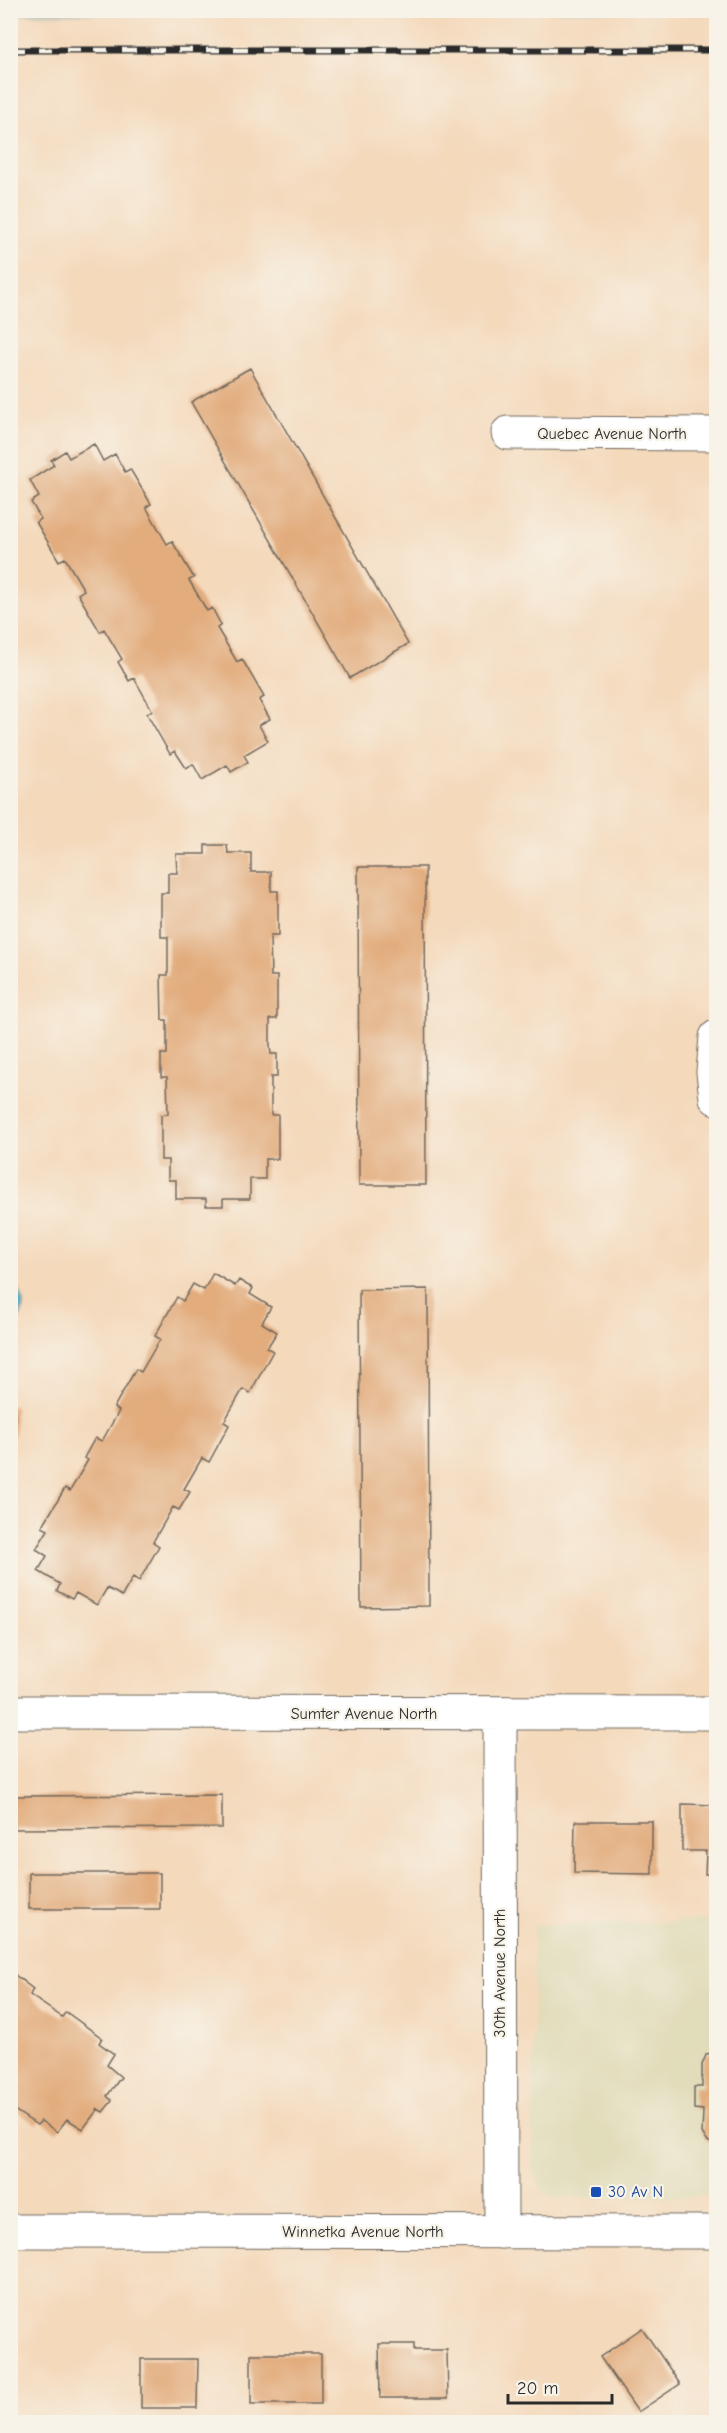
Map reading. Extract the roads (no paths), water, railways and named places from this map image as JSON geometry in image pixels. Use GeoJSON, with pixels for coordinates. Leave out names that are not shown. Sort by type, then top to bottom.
{"type":"FeatureCollection","features":[{"type":"Feature","properties":{"kind":"street","name":"Quebec Avenue North"},"geometry":{"type":"LineString","coordinates":[[508,433],[717,434]]}},
{"type":"Feature","properties":{"kind":"street"},"geometry":{"type":"LineString","coordinates":[[717,1036],[713,1072],[717,1098]]}},
{"type":"Feature","properties":{"kind":"street","name":"Sumter Avenue North"},"geometry":{"type":"LineString","coordinates":[[10,1712],[717,1713]]}},
{"type":"Feature","properties":{"kind":"street","name":"30th Avenue North"},"geometry":{"type":"LineString","coordinates":[[500,1714],[501,2232]]}},
{"type":"Feature","properties":{"kind":"street","name":"Winnetka Avenue North"},"geometry":{"type":"LineString","coordinates":[[10,2231],[717,2232]]}},
{"type":"Feature","properties":{"kind":"water"},"geometry":{"type":"Polygon","coordinates":[[[11,1282],[20,1292],[23,1304],[20,1317],[11,1327],[11,1282]]]}},
{"type":"Feature","properties":{"kind":"railway"},"geometry":{"type":"LineString","coordinates":[[10,50],[716,50]]}},
{"type":"Feature","properties":{"kind":"place","name":"30 Av N"},"geometry":{"type":"Point","coordinates":[596,2192]}}]}
